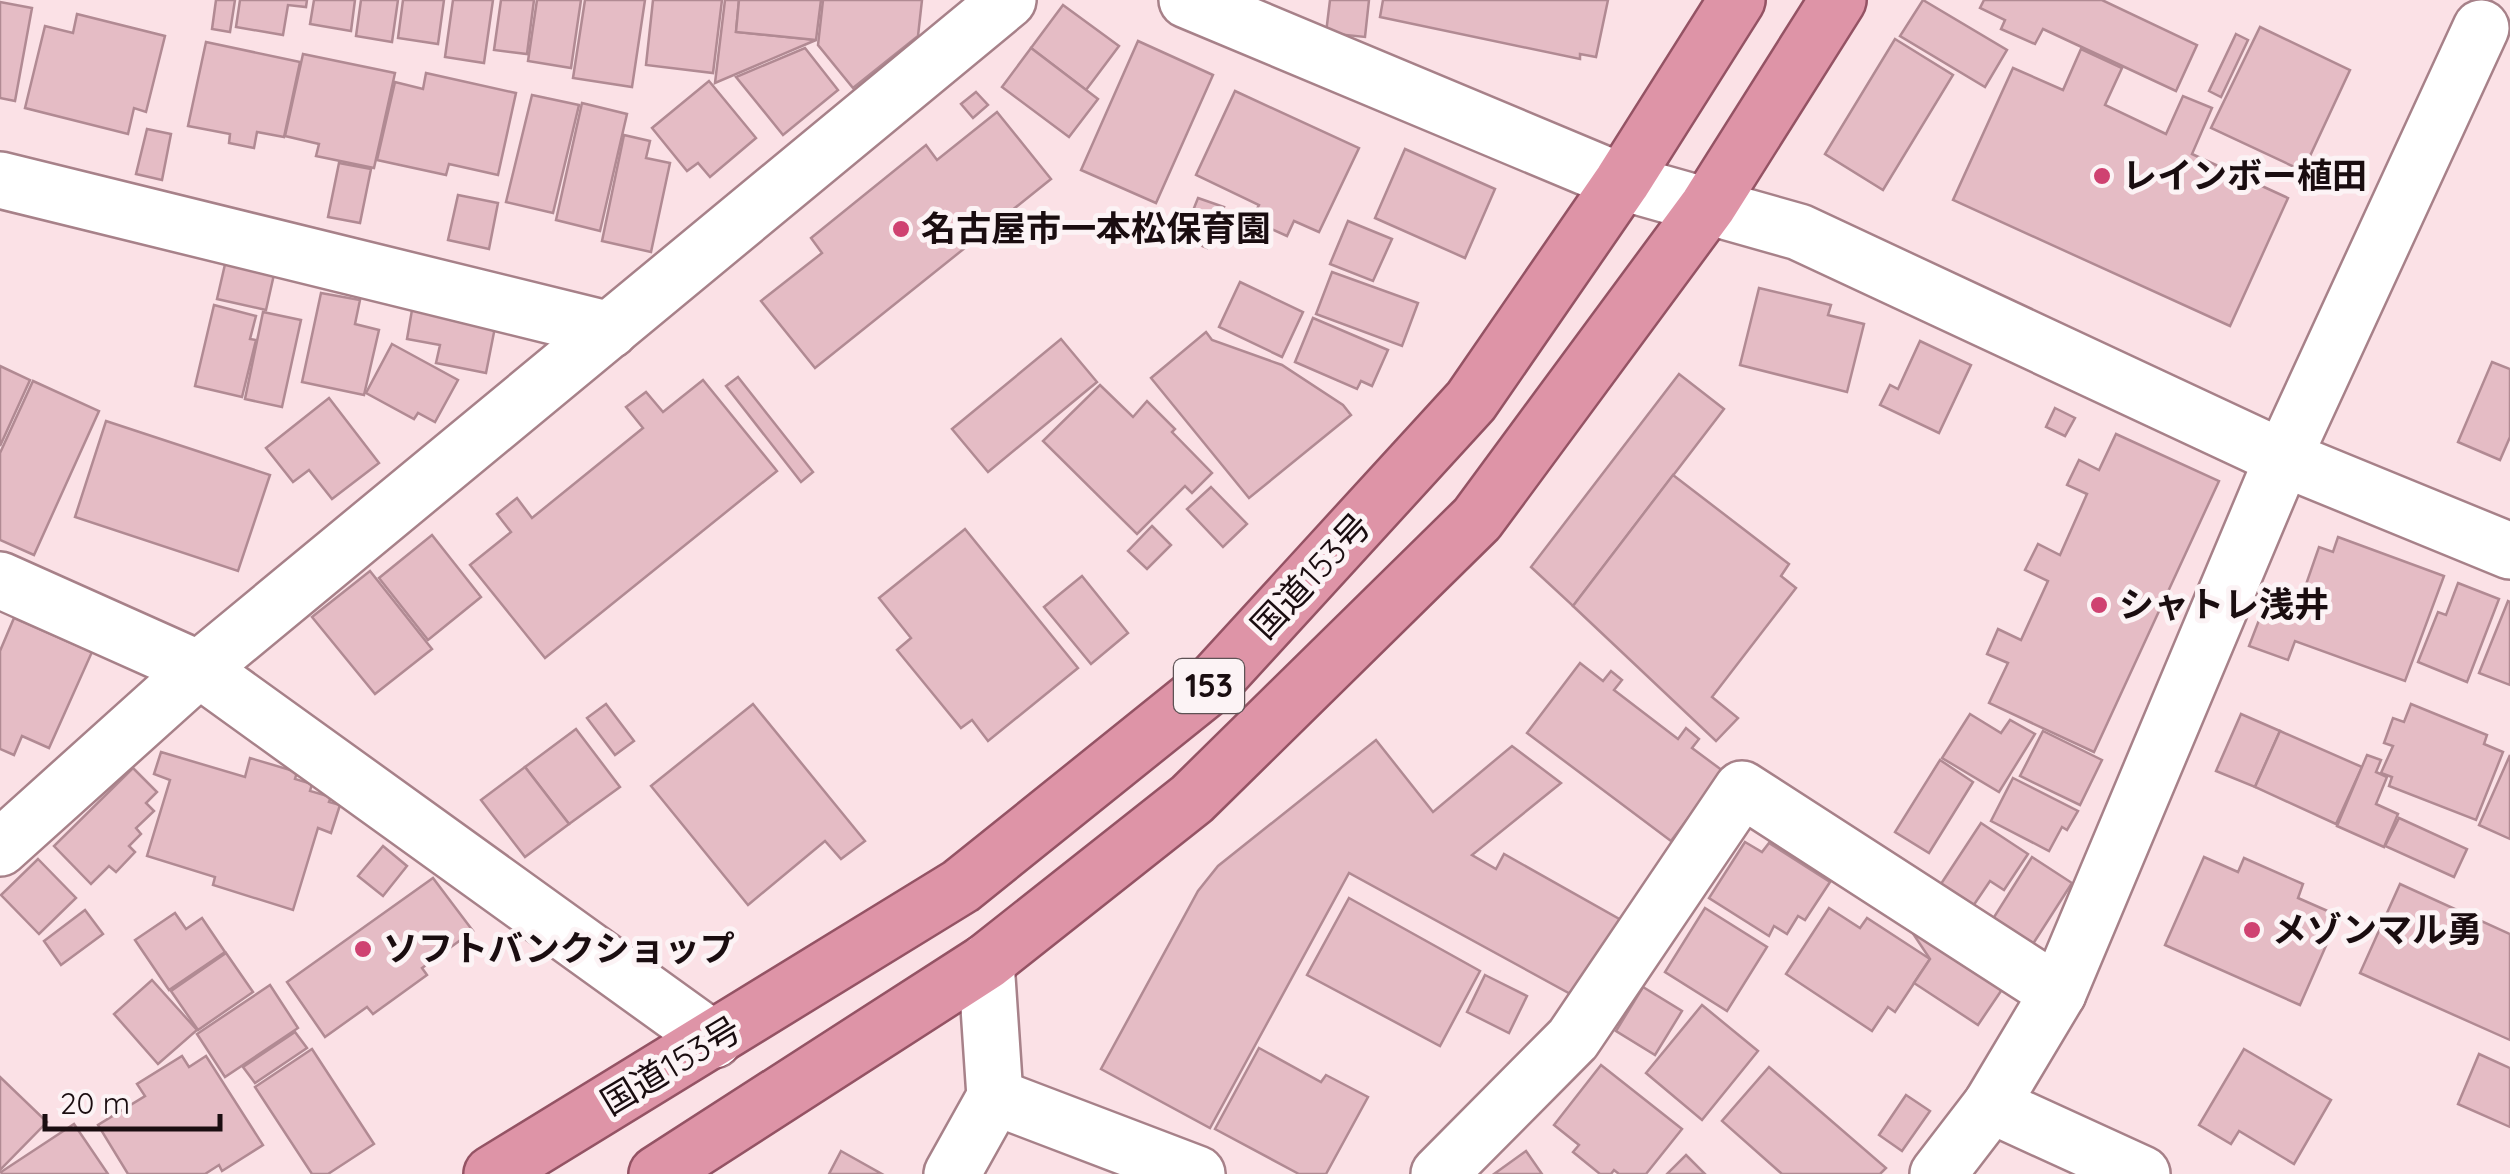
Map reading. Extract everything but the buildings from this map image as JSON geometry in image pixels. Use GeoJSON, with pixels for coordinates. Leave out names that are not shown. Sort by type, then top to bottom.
{"type":"FeatureCollection","features":[{"type":"Feature","properties":{"kind":"highway","name":"国道153号"},"geometry":{"type":"LineString","coordinates":[[492,1174],[961,886],[1211,684],[1471,401],[1622,182],[1737,0]]}},
{"type":"Feature","properties":{"kind":"highway","name":"国道153号"},"geometry":{"type":"LineString","coordinates":[[657,1174],[986,962],[1192,799],[1477,519],[1708,206],[1838,0]]}},
{"type":"Feature","properties":{"kind":"street"},"geometry":{"type":"LineString","coordinates":[[0,848],[199,669],[1008,0]]}},
{"type":"Feature","properties":{"kind":"street"},"geometry":{"type":"LineString","coordinates":[[1187,0],[1622,182],[1799,232],[2284,458],[2510,551]]}},
{"type":"Feature","properties":{"kind":"street"},"geometry":{"type":"LineString","coordinates":[[1938,1174],[1991,1105],[2058,993],[2284,458],[2495,21]]}},
{"type":"Feature","properties":{"kind":"street"},"geometry":{"type":"LineString","coordinates":[[0,180],[610,330]]}},
{"type":"Feature","properties":{"kind":"street"},"geometry":{"type":"LineString","coordinates":[[0,580],[199,669],[714,1040]]}},
{"type":"Feature","properties":{"kind":"street"},"geometry":{"type":"LineString","coordinates":[[1439,1174],[1573,1039],[1742,790],[2058,993]]}},
{"type":"Feature","properties":{"kind":"street"},"geometry":{"type":"LineString","coordinates":[[952,1174],[995,1097],[986,962]]}},
{"type":"Feature","properties":{"kind":"street"},"geometry":{"type":"LineString","coordinates":[[995,1097],[1197,1174]]}},
{"type":"Feature","properties":{"kind":"street"},"geometry":{"type":"LineString","coordinates":[[1991,1105],[2142,1174]]}},
{"type":"Feature","properties":{"kind":"place","name":"レインボー植田"},"geometry":{"type":"Point","coordinates":[2102,176]}},
{"type":"Feature","properties":{"kind":"place","name":"名古屋市一本松保育園"},"geometry":{"type":"Point","coordinates":[901,229]}},
{"type":"Feature","properties":{"kind":"place","name":"シャトレ浅井"},"geometry":{"type":"Point","coordinates":[2099,605]}},
{"type":"Feature","properties":{"kind":"place","name":"メゾンマル勇"},"geometry":{"type":"Point","coordinates":[2252,930]}},
{"type":"Feature","properties":{"kind":"place","name":"ソフトバンクショップ"},"geometry":{"type":"Point","coordinates":[363,949]}}]}
